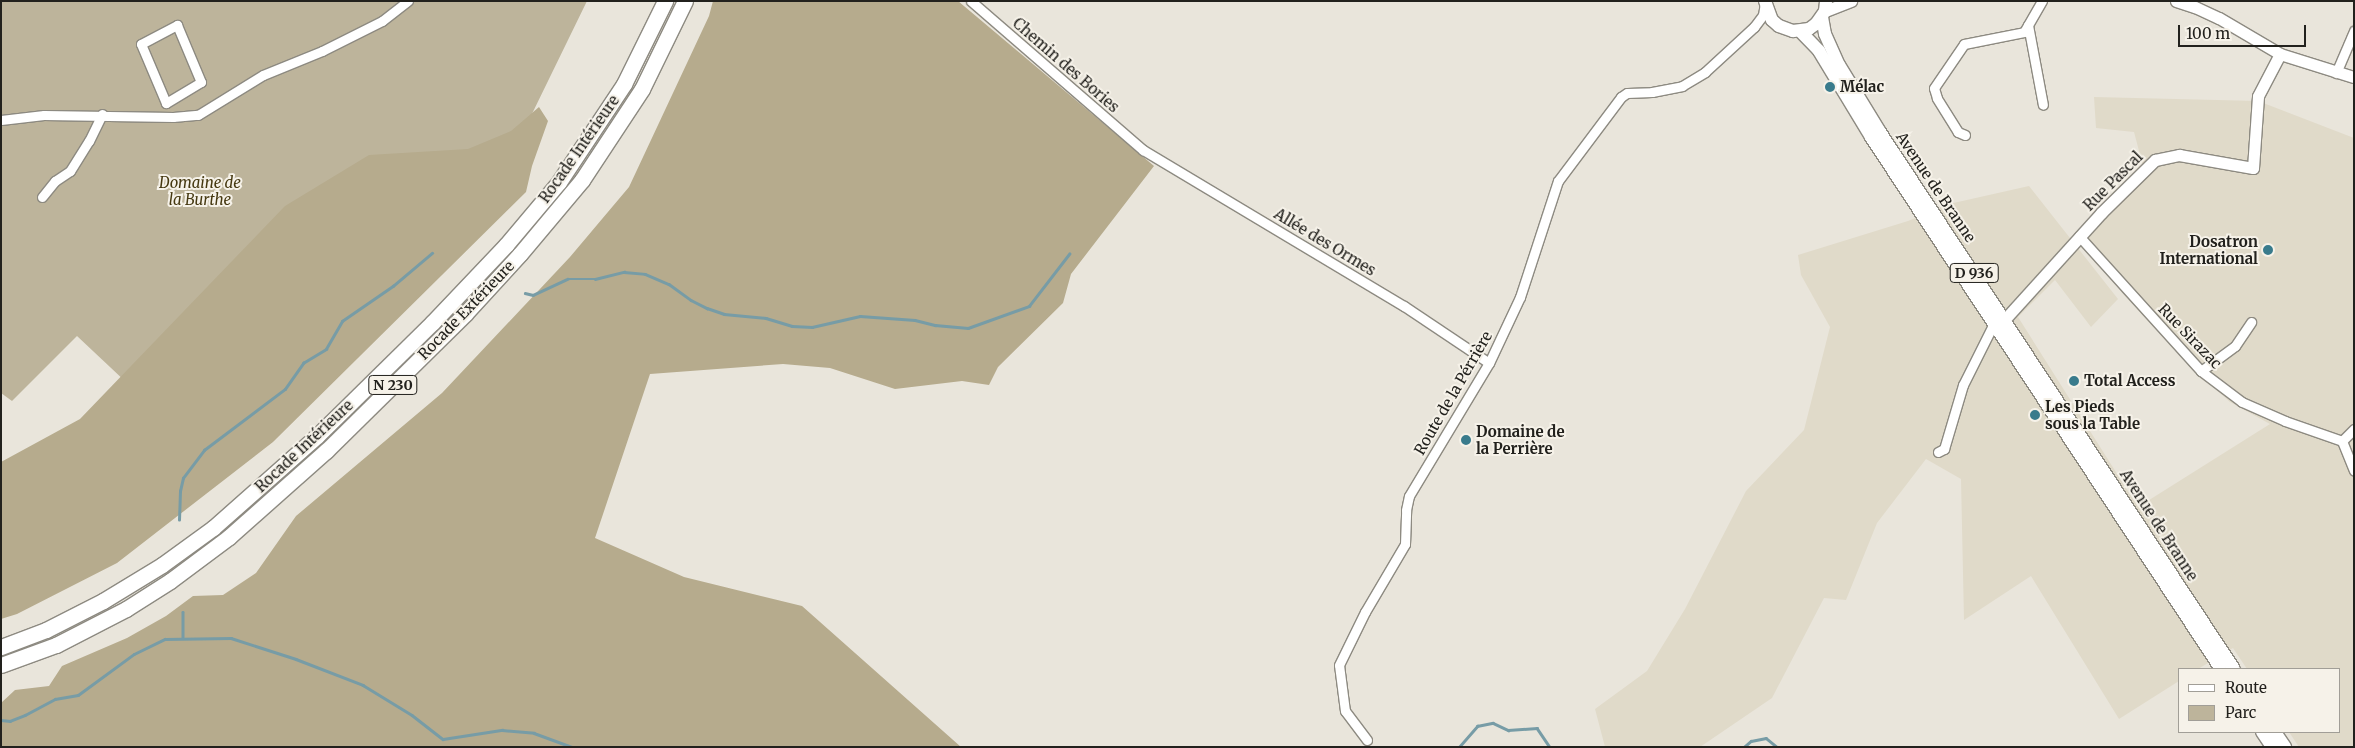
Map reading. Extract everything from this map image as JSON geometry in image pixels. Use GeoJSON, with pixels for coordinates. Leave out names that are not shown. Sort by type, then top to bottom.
{"type":"FeatureCollection","features":[{"type":"Feature","properties":{"kind":"highway","name":"Rocade Intérieure"},"geometry":{"type":"LineString","coordinates":[[1,647],[46,630],[103,601],[162,565],[212,528],[316,436],[432,323],[506,245],[559,182],[624,84],[666,1]]}},
{"type":"Feature","properties":{"kind":"highway","name":"Rocade Extérieure"},"geometry":{"type":"LineString","coordinates":[[1,665],[56,644],[126,609],[170,581],[229,537],[326,451],[464,314],[520,254],[582,180],[642,90],[685,1]]}},
{"type":"Feature","properties":{"kind":"main road"},"geometry":{"type":"LineString","coordinates":[[1765,2],[1767,12],[1779,26],[1800,31],[1816,24],[1824,10]]}},
{"type":"Feature","properties":{"kind":"main road","name":"Avenue de Branne"},"geometry":{"type":"LineString","coordinates":[[1824,10],[1825,34],[1844,72],[1880,132],[2220,668]]}},
{"type":"Feature","properties":{"kind":"main road","name":"Avenue de Branne"},"geometry":{"type":"LineString","coordinates":[[1800,31],[1818,51],[1873,140],[1999,321],[2233,668]]}},
{"type":"Feature","properties":{"kind":"main road"},"geometry":{"type":"LineString","coordinates":[[2263,733],[2272,747]]}},
{"type":"Feature","properties":{"kind":"main road"},"geometry":{"type":"LineString","coordinates":[[2276,733],[2285,747]]}},
{"type":"Feature","properties":{"kind":"street"},"geometry":{"type":"LineString","coordinates":[[1,120],[44,115],[102,114],[173,117],[198,115],[262,75],[322,51],[382,21],[408,1]]}},
{"type":"Feature","properties":{"kind":"street","name":"Chemin des Bories"},"geometry":{"type":"LineString","coordinates":[[971,1],[1143,150]]}},
{"type":"Feature","properties":{"kind":"street"},"geometry":{"type":"LineString","coordinates":[[1824,10],[1851,1]]}},
{"type":"Feature","properties":{"kind":"street"},"geometry":{"type":"LineString","coordinates":[[1965,135],[1958,132],[1937,98],[1934,88],[1964,44],[2024,32],[2042,1]]}},
{"type":"Feature","properties":{"kind":"street"},"geometry":{"type":"LineString","coordinates":[[2176,1],[2219,18],[2280,54],[2336,73],[2354,77]]}},
{"type":"Feature","properties":{"kind":"street"},"geometry":{"type":"LineString","coordinates":[[1754,27],[1763,15],[1765,2]]}},
{"type":"Feature","properties":{"kind":"street"},"geometry":{"type":"LineString","coordinates":[[177,25],[201,82],[166,103],[141,44],[171,27],[177,25]]}},
{"type":"Feature","properties":{"kind":"street"},"geometry":{"type":"LineString","coordinates":[[2028,25],[2043,105]]}},
{"type":"Feature","properties":{"kind":"street"},"geometry":{"type":"LineString","coordinates":[[1754,27],[1779,26]]}},
{"type":"Feature","properties":{"kind":"street","name":"Route de la Pérrière"},"geometry":{"type":"LineString","coordinates":[[1367,740],[1345,711],[1339,665],[1364,612],[1405,544],[1406,510],[1409,496],[1489,363],[1520,297],[1558,181],[1616,104],[1627,93],[1652,92],[1682,86],[1705,72],[1754,27]]}},
{"type":"Feature","properties":{"kind":"street"},"geometry":{"type":"LineString","coordinates":[[2336,73],[2354,31]]}},
{"type":"Feature","properties":{"kind":"street","name":"Rue Pascal"},"geometry":{"type":"LineString","coordinates":[[1999,321],[2131,181],[2155,160],[2179,155],[2252,168],[2258,96],[2280,54]]}},
{"type":"Feature","properties":{"kind":"street"},"geometry":{"type":"LineString","coordinates":[[42,196],[55,181],[70,170],[89,141],[102,114]]}},
{"type":"Feature","properties":{"kind":"street","name":"Allée des Ormes"},"geometry":{"type":"LineString","coordinates":[[1143,150],[1404,306],[1489,363]]}},
{"type":"Feature","properties":{"kind":"street","name":"Rue Sirazac"},"geometry":{"type":"LineString","coordinates":[[2079,236],[2201,371],[2242,402],[2285,421],[2342,441]]}},
{"type":"Feature","properties":{"kind":"street"},"geometry":{"type":"LineString","coordinates":[[1938,452],[1944,449],[1963,385],[1999,321]]}},
{"type":"Feature","properties":{"kind":"street"},"geometry":{"type":"LineString","coordinates":[[2201,371],[2235,346],[2251,322]]}},
{"type":"Feature","properties":{"kind":"street"},"geometry":{"type":"LineString","coordinates":[[2354,429],[2342,441],[2354,470]]}},
{"type":"Feature","properties":{"kind":"shaded area"},"geometry":{"type":"Polygon","coordinates":[[[713,1],[958,1],[1154,166],[1071,274],[1063,303],[998,367],[989,385],[962,381],[895,389],[830,368],[783,364],[650,374],[595,538],[684,577],[802,606],[961,747],[1,747],[1,703],[15,690],[49,686],[62,666],[127,638],[166,616],[193,596],[223,595],[256,573],[296,516],[442,393],[570,257],[629,187],[709,16],[713,1]]]}},
{"type":"Feature","properties":{"kind":"shaded area"},"geometry":{"type":"Polygon","coordinates":[[[2094,97],[2258,101],[2354,138],[2354,747],[2299,747],[2290,733],[2340,733],[2340,668],[2246,668],[2233,648],[2200,668],[2178,668],[2178,682],[2119,719],[2031,576],[1964,620],[1961,479],[1926,459],[1877,523],[1846,600],[1824,598],[1772,698],[1700,747],[1605,747],[1595,709],[1647,671],[1685,609],[1746,491],[1804,430],[1830,327],[1801,275],[1798,255],[1908,221],[1949,204],[2029,186],[2118,299],[2091,327],[2055,280],[2018,317],[2138,507],[2270,424],[2230,402],[2195,371],[2123,294],[2079,236],[2144,170],[2134,132],[2096,128],[2094,97]]]}},
{"type":"Feature","properties":{"kind":"shaded area"},"geometry":{"type":"Polygon","coordinates":[[[539,107],[548,121],[532,166],[526,192],[273,442],[117,563],[17,614],[1,619],[1,462],[80,419],[285,206],[369,155],[468,149],[511,131],[539,107]]]}},
{"type":"Feature","properties":{"kind":"green space","name":"Domaine de la Burthe"},"geometry":{"type":"Polygon","coordinates":[[[1,1],[587,1],[529,120],[177,430],[77,336],[12,401],[1,393],[1,1]]]}},
{"type":"Feature","properties":{"kind":"waterway"},"geometry":{"type":"LineString","coordinates":[[179,520],[180,491],[183,478],[204,450],[285,389],[303,363],[326,349],[342,321],[393,286],[432,253]]}},
{"type":"Feature","properties":{"kind":"waterway"},"geometry":{"type":"LineString","coordinates":[[525,293],[533,295],[568,279],[595,279],[624,272],[645,274],[669,284],[691,300],[724,314],[766,318],[792,326],[812,327],[860,316],[915,320],[935,325],[968,328],[1029,306],[1069,254]]}},
{"type":"Feature","properties":{"kind":"waterway"},"geometry":{"type":"LineString","coordinates":[[183,612],[183,638]]}},
{"type":"Feature","properties":{"kind":"waterway"},"geometry":{"type":"LineString","coordinates":[[1,720],[10,721],[55,699],[78,695],[134,654],[165,639],[231,638],[296,659],[363,685],[412,715],[443,739],[502,730],[534,733],[572,747]]}},
{"type":"Feature","properties":{"kind":"waterway"},"geometry":{"type":"LineString","coordinates":[[1459,747],[1477,726],[1493,723],[1508,730],[1537,728],[1550,747]]}},
{"type":"Feature","properties":{"kind":"waterway"},"geometry":{"type":"LineString","coordinates":[[1744,747],[1751,741],[1766,738],[1777,747]]}},
{"type":"Feature","properties":{"kind":"place","name":"Mélac"},"geometry":{"type":"Point","coordinates":[1830,87]}},
{"type":"Feature","properties":{"kind":"place","name":"Dosatron International"},"geometry":{"type":"Point","coordinates":[2268,250]}},
{"type":"Feature","properties":{"kind":"place","name":"Total Access"},"geometry":{"type":"Point","coordinates":[2074,381]}},
{"type":"Feature","properties":{"kind":"place","name":"Les Pieds sous la Table"},"geometry":{"type":"Point","coordinates":[2035,415]}},
{"type":"Feature","properties":{"kind":"place","name":"Domaine de la Perrière"},"geometry":{"type":"Point","coordinates":[1466,440]}}]}
